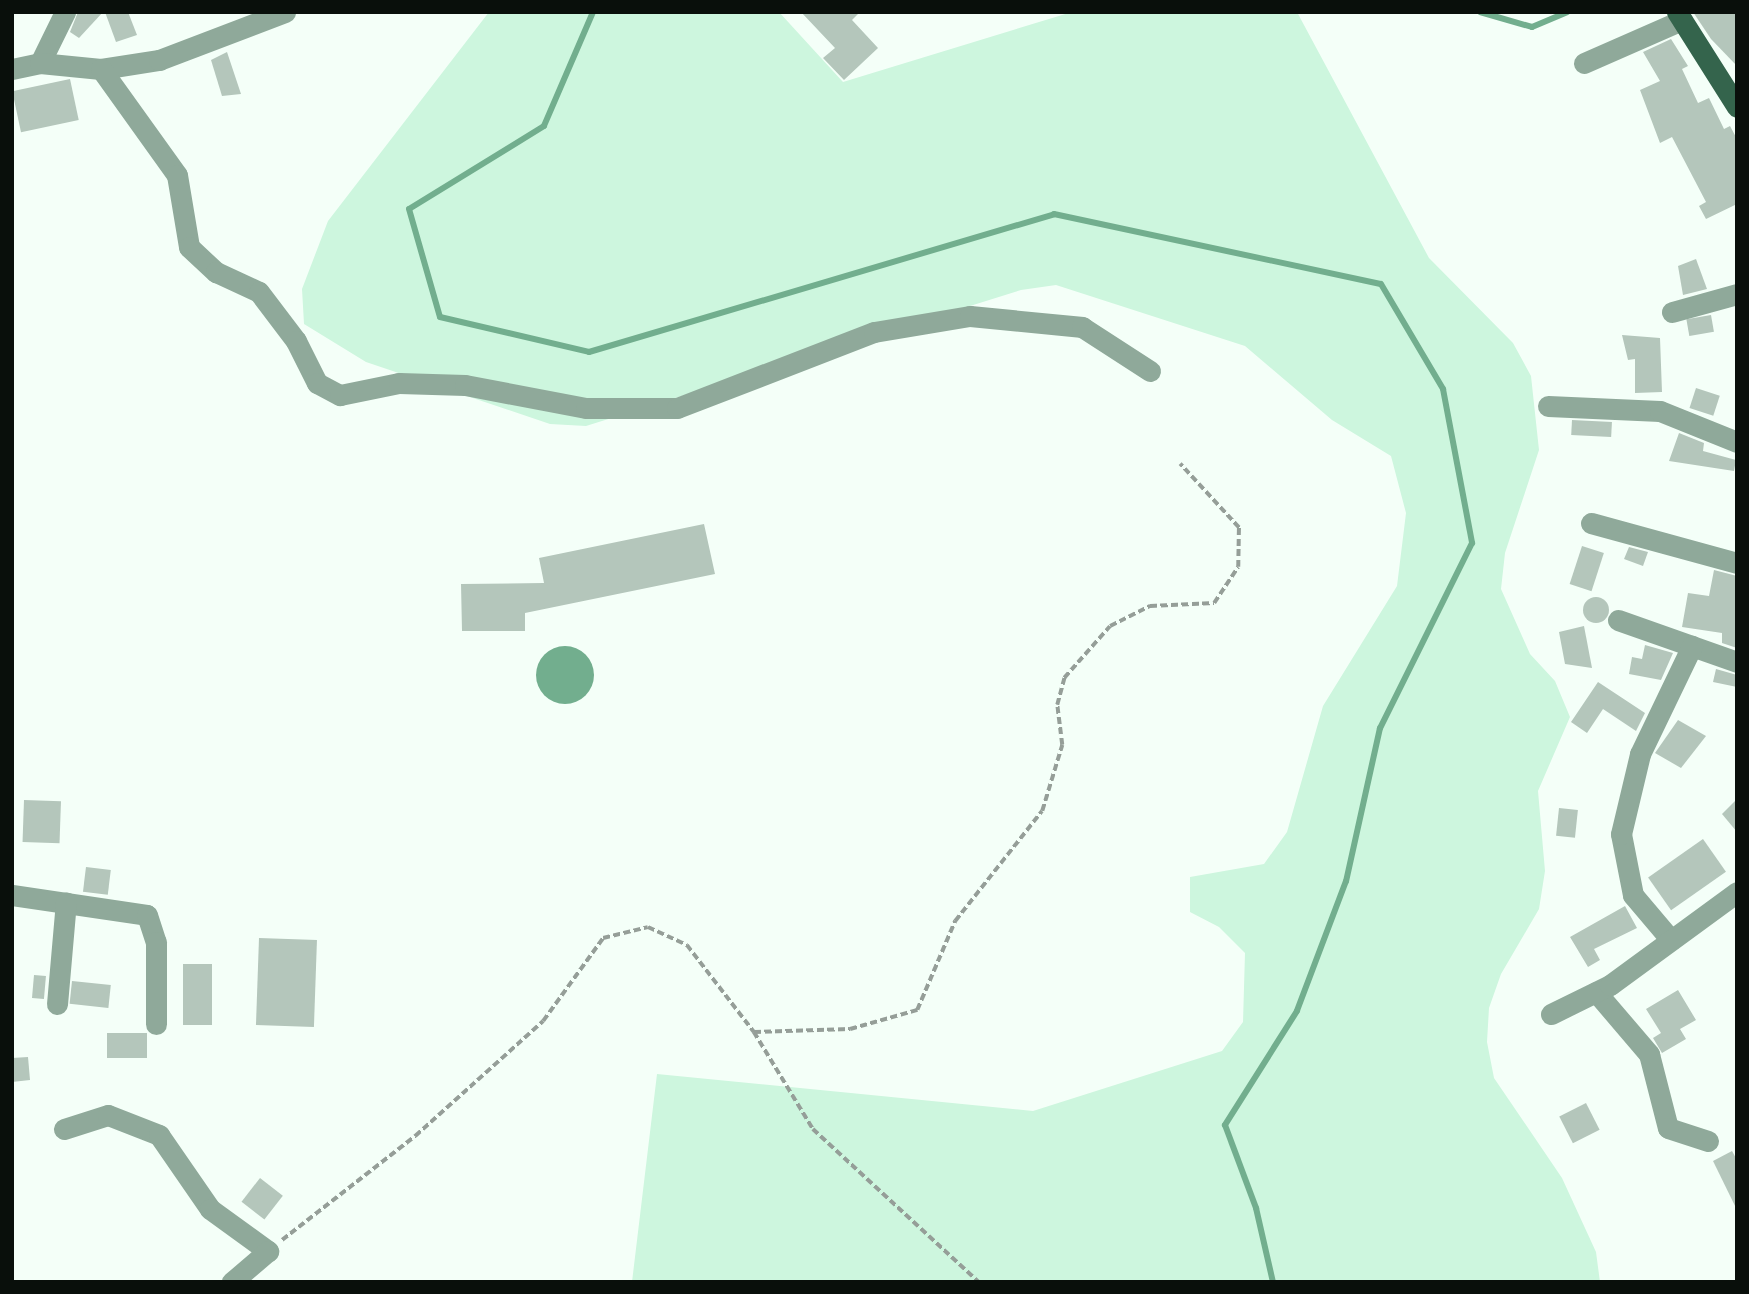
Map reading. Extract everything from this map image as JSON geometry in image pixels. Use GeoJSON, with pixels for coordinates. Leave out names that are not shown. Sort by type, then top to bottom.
{"type":"FeatureCollection","features":[{"type":"Feature","properties":{"kind":"main road"},"geometry":{"type":"LineString","coordinates":[[1679,16],[1737,107]]}},
{"type":"Feature","properties":{"kind":"street"},"geometry":{"type":"LineString","coordinates":[[40,63],[65,12]]}},
{"type":"Feature","properties":{"kind":"street"},"geometry":{"type":"LineString","coordinates":[[12,69],[40,63],[101,69],[159,60],[285,12]]}},
{"type":"Feature","properties":{"kind":"street"},"geometry":{"type":"LineString","coordinates":[[1584,63],[1679,16]]}},
{"type":"Feature","properties":{"kind":"street"},"geometry":{"type":"LineString","coordinates":[[101,69],[177,175],[189,247],[216,272],[259,292],[296,341],[317,383],[340,395],[399,383],[439,384],[586,408],[677,408],[874,332],[970,316],[1082,327],[1150,371]]}},
{"type":"Feature","properties":{"kind":"street"},"geometry":{"type":"LineString","coordinates":[[1672,312],[1737,294]]}},
{"type":"Feature","properties":{"kind":"street"},"geometry":{"type":"LineString","coordinates":[[1548,406],[1660,411],[1737,442]]}},
{"type":"Feature","properties":{"kind":"street"},"geometry":{"type":"LineString","coordinates":[[1591,523],[1737,564]]}},
{"type":"Feature","properties":{"kind":"street"},"geometry":{"type":"LineString","coordinates":[[1618,620],[1737,662]]}},
{"type":"Feature","properties":{"kind":"street"},"geometry":{"type":"LineString","coordinates":[[1671,940],[1633,895],[1621,834],[1640,754],[1692,646]]}},
{"type":"Feature","properties":{"kind":"street"},"geometry":{"type":"LineString","coordinates":[[1551,1014],[1596,992],[1737,892]]}},
{"type":"Feature","properties":{"kind":"street"},"geometry":{"type":"LineString","coordinates":[[12,895],[147,915],[156,942],[156,1024]]}},
{"type":"Feature","properties":{"kind":"street"},"geometry":{"type":"LineString","coordinates":[[57,1004],[65,902]]}},
{"type":"Feature","properties":{"kind":"street"},"geometry":{"type":"LineString","coordinates":[[1596,992],[1649,1054],[1668,1128],[1708,1141]]}},
{"type":"Feature","properties":{"kind":"street"},"geometry":{"type":"LineString","coordinates":[[64,1129],[108,1115],[159,1135],[210,1209],[268,1251],[232,1282]]}},
{"type":"Feature","properties":{"kind":"path"},"geometry":{"type":"LineString","coordinates":[[754,1032],[850,1029],[917,1010],[948,932],[1042,811],[1062,746],[1058,705],[1064,678],[1110,626],[1150,606],[1214,603],[1238,567],[1239,528],[1180,464]]}},
{"type":"Feature","properties":{"kind":"path"},"geometry":{"type":"LineString","coordinates":[[268,1251],[415,1136],[543,1021],[603,938],[648,928],[687,945],[754,1032],[813,1129],[979,1282]]}},
{"type":"Feature","properties":{"kind":"shaded area"},"geometry":{"type":"Polygon","coordinates":[[[489,12],[779,12],[843,82],[1072,12],[1297,12],[1429,258],[1513,343],[1531,376],[1539,450],[1505,553],[1501,589],[1530,654],[1555,681],[1570,717],[1538,791],[1545,871],[1539,909],[1501,974],[1489,1008],[1487,1042],[1494,1078],[1562,1178],[1596,1252],[1600,1282],[632,1282],[657,1074],[1033,1111],[1222,1051],[1243,1022],[1245,953],[1219,927],[1190,912],[1190,877],[1264,864],[1287,832],[1323,706],[1397,586],[1406,513],[1391,456],[1332,420],[1245,346],[1056,285],[1021,290],[586,426],[550,424],[366,362],[304,324],[302,289],[328,221],[489,12]]]}},
{"type":"Feature","properties":{"kind":"shaded area"},"geometry":{"type":"Polygon","coordinates":[[[559,646],[571,646],[586,654],[594,669],[594,681],[586,696],[571,704],[559,704],[544,696],[536,681],[536,669],[544,654],[559,646]]]}},
{"type":"Feature","properties":{"kind":"building"},"geometry":{"type":"Polygon","coordinates":[[[78,12],[103,12],[79,38],[70,32],[78,12]]]}},
{"type":"Feature","properties":{"kind":"building"},"geometry":{"type":"Polygon","coordinates":[[[105,12],[128,12],[137,35],[116,42],[105,12]]]}},
{"type":"Feature","properties":{"kind":"building"},"geometry":{"type":"Polygon","coordinates":[[[801,12],[860,12],[852,20],[878,48],[844,80],[823,58],[835,48],[801,12]]]}},
{"type":"Feature","properties":{"kind":"building"},"geometry":{"type":"Polygon","coordinates":[[[1693,12],[1737,12],[1737,66],[1711,39],[1693,12]]]}},
{"type":"Feature","properties":{"kind":"building"},"geometry":{"type":"Polygon","coordinates":[[[1671,39],[1688,66],[1682,69],[1698,103],[1709,98],[1724,129],[1730,126],[1737,139],[1737,204],[1706,219],[1699,206],[1706,202],[1672,137],[1660,143],[1640,90],[1660,81],[1643,52],[1671,39]]]}},
{"type":"Feature","properties":{"kind":"building"},"geometry":{"type":"Polygon","coordinates":[[[227,52],[241,94],[222,96],[211,60],[227,52]]]}},
{"type":"Feature","properties":{"kind":"building"},"geometry":{"type":"Polygon","coordinates":[[[70,79],[79,120],[21,132],[12,91],[70,79]]]}},
{"type":"Feature","properties":{"kind":"building"},"geometry":{"type":"Polygon","coordinates":[[[1696,259],[1707,289],[1683,295],[1678,266],[1696,259]]]}},
{"type":"Feature","properties":{"kind":"building"},"geometry":{"type":"Polygon","coordinates":[[[1711,315],[1714,332],[1689,336],[1686,319],[1711,315]]]}},
{"type":"Feature","properties":{"kind":"building"},"geometry":{"type":"Polygon","coordinates":[[[1622,335],[1660,338],[1662,392],[1635,393],[1635,359],[1628,360],[1622,335]]]}},
{"type":"Feature","properties":{"kind":"building"},"geometry":{"type":"Polygon","coordinates":[[[1696,388],[1720,396],[1713,416],[1690,408],[1696,388]]]}},
{"type":"Feature","properties":{"kind":"building"},"geometry":{"type":"Polygon","coordinates":[[[1572,420],[1612,422],[1611,437],[1571,435],[1572,420]]]}},
{"type":"Feature","properties":{"kind":"building"},"geometry":{"type":"Polygon","coordinates":[[[1679,433],[1704,443],[1703,451],[1736,460],[1734,471],[1669,461],[1679,433]]]}},
{"type":"Feature","properties":{"kind":"building"},"geometry":{"type":"Polygon","coordinates":[[[704,524],[715,574],[525,613],[525,631],[462,631],[461,584],[544,583],[539,558],[704,524]]]}},
{"type":"Feature","properties":{"kind":"building"},"geometry":{"type":"Polygon","coordinates":[[[1582,546],[1604,553],[1592,591],[1570,584],[1582,546]]]}},
{"type":"Feature","properties":{"kind":"building"},"geometry":{"type":"Polygon","coordinates":[[[1629,547],[1648,552],[1643,566],[1624,559],[1629,547]]]}},
{"type":"Feature","properties":{"kind":"building"},"geometry":{"type":"Polygon","coordinates":[[[1714,570],[1737,576],[1737,648],[1722,643],[1722,633],[1682,627],[1688,593],[1709,596],[1714,570]]]}},
{"type":"Feature","properties":{"kind":"building"},"geometry":{"type":"Polygon","coordinates":[[[1596,597],[1605,601],[1609,610],[1605,619],[1596,623],[1587,619],[1583,610],[1587,601],[1596,597]]]}},
{"type":"Feature","properties":{"kind":"building"},"geometry":{"type":"Polygon","coordinates":[[[1584,626],[1592,668],[1565,664],[1559,632],[1584,626]]]}},
{"type":"Feature","properties":{"kind":"building"},"geometry":{"type":"Polygon","coordinates":[[[1645,645],[1673,653],[1661,680],[1629,674],[1632,657],[1642,659],[1645,645]]]}},
{"type":"Feature","properties":{"kind":"building"},"geometry":{"type":"Polygon","coordinates":[[[1716,669],[1737,675],[1737,687],[1713,682],[1716,669]]]}},
{"type":"Feature","properties":{"kind":"building"},"geometry":{"type":"Polygon","coordinates":[[[1598,682],[1645,713],[1636,731],[1603,709],[1587,733],[1571,722],[1598,682]]]}},
{"type":"Feature","properties":{"kind":"building"},"geometry":{"type":"Polygon","coordinates":[[[1678,720],[1706,736],[1681,768],[1655,753],[1678,720]]]}},
{"type":"Feature","properties":{"kind":"building"},"geometry":{"type":"Polygon","coordinates":[[[1737,799],[1737,832],[1722,814],[1737,799]]]}},
{"type":"Feature","properties":{"kind":"building"},"geometry":{"type":"Polygon","coordinates":[[[24,800],[61,801],[60,843],[23,842],[24,800]]]}},
{"type":"Feature","properties":{"kind":"building"},"geometry":{"type":"Polygon","coordinates":[[[1559,808],[1578,810],[1575,838],[1556,836],[1559,808]]]}},
{"type":"Feature","properties":{"kind":"building"},"geometry":{"type":"Polygon","coordinates":[[[1703,839],[1726,872],[1671,910],[1648,877],[1703,839]]]}},
{"type":"Feature","properties":{"kind":"building"},"geometry":{"type":"Polygon","coordinates":[[[86,867],[111,870],[108,895],[83,892],[86,867]]]}},
{"type":"Feature","properties":{"kind":"building"},"geometry":{"type":"Polygon","coordinates":[[[1625,906],[1637,928],[1594,949],[1600,960],[1588,967],[1570,937],[1625,906]]]}},
{"type":"Feature","properties":{"kind":"building"},"geometry":{"type":"Polygon","coordinates":[[[259,938],[317,940],[314,1027],[256,1025],[259,938]]]}},
{"type":"Feature","properties":{"kind":"building"},"geometry":{"type":"Polygon","coordinates":[[[183,964],[212,964],[212,1025],[183,1025],[183,964]]]}},
{"type":"Feature","properties":{"kind":"building"},"geometry":{"type":"Polygon","coordinates":[[[34,975],[46,976],[44,999],[32,998],[34,975]]]}},
{"type":"Feature","properties":{"kind":"building"},"geometry":{"type":"Polygon","coordinates":[[[72,981],[111,985],[108,1008],[70,1004],[72,981]]]}},
{"type":"Feature","properties":{"kind":"building"},"geometry":{"type":"Polygon","coordinates":[[[1678,990],[1696,1020],[1680,1029],[1686,1039],[1662,1053],[1653,1038],[1661,1033],[1646,1009],[1678,990]]]}},
{"type":"Feature","properties":{"kind":"building"},"geometry":{"type":"Polygon","coordinates":[[[107,1033],[147,1033],[147,1058],[107,1058],[107,1033]]]}},
{"type":"Feature","properties":{"kind":"building"},"geometry":{"type":"Polygon","coordinates":[[[28,1057],[30,1080],[12,1082],[12,1058],[28,1057]]]}},
{"type":"Feature","properties":{"kind":"building"},"geometry":{"type":"Polygon","coordinates":[[[1586,1103],[1600,1130],[1573,1143],[1559,1117],[1586,1103]]]}},
{"type":"Feature","properties":{"kind":"building"},"geometry":{"type":"Polygon","coordinates":[[[1732,1151],[1737,1160],[1737,1210],[1713,1161],[1732,1151]]]}},
{"type":"Feature","properties":{"kind":"building"},"geometry":{"type":"Polygon","coordinates":[[[260,1178],[283,1196],[264,1219],[242,1202],[260,1178]]]}},
{"type":"Feature","properties":{"kind":"waterway"},"geometry":{"type":"LineString","coordinates":[[593,12],[544,126],[409,209],[440,317],[589,352],[1054,214],[1381,284],[1443,389],[1472,543],[1380,728],[1346,881],[1297,1011],[1225,1125],[1256,1208],[1273,1282]]}},
{"type":"Feature","properties":{"kind":"waterway"},"geometry":{"type":"LineString","coordinates":[[1480,12],[1532,27],[1567,12]]}}]}
